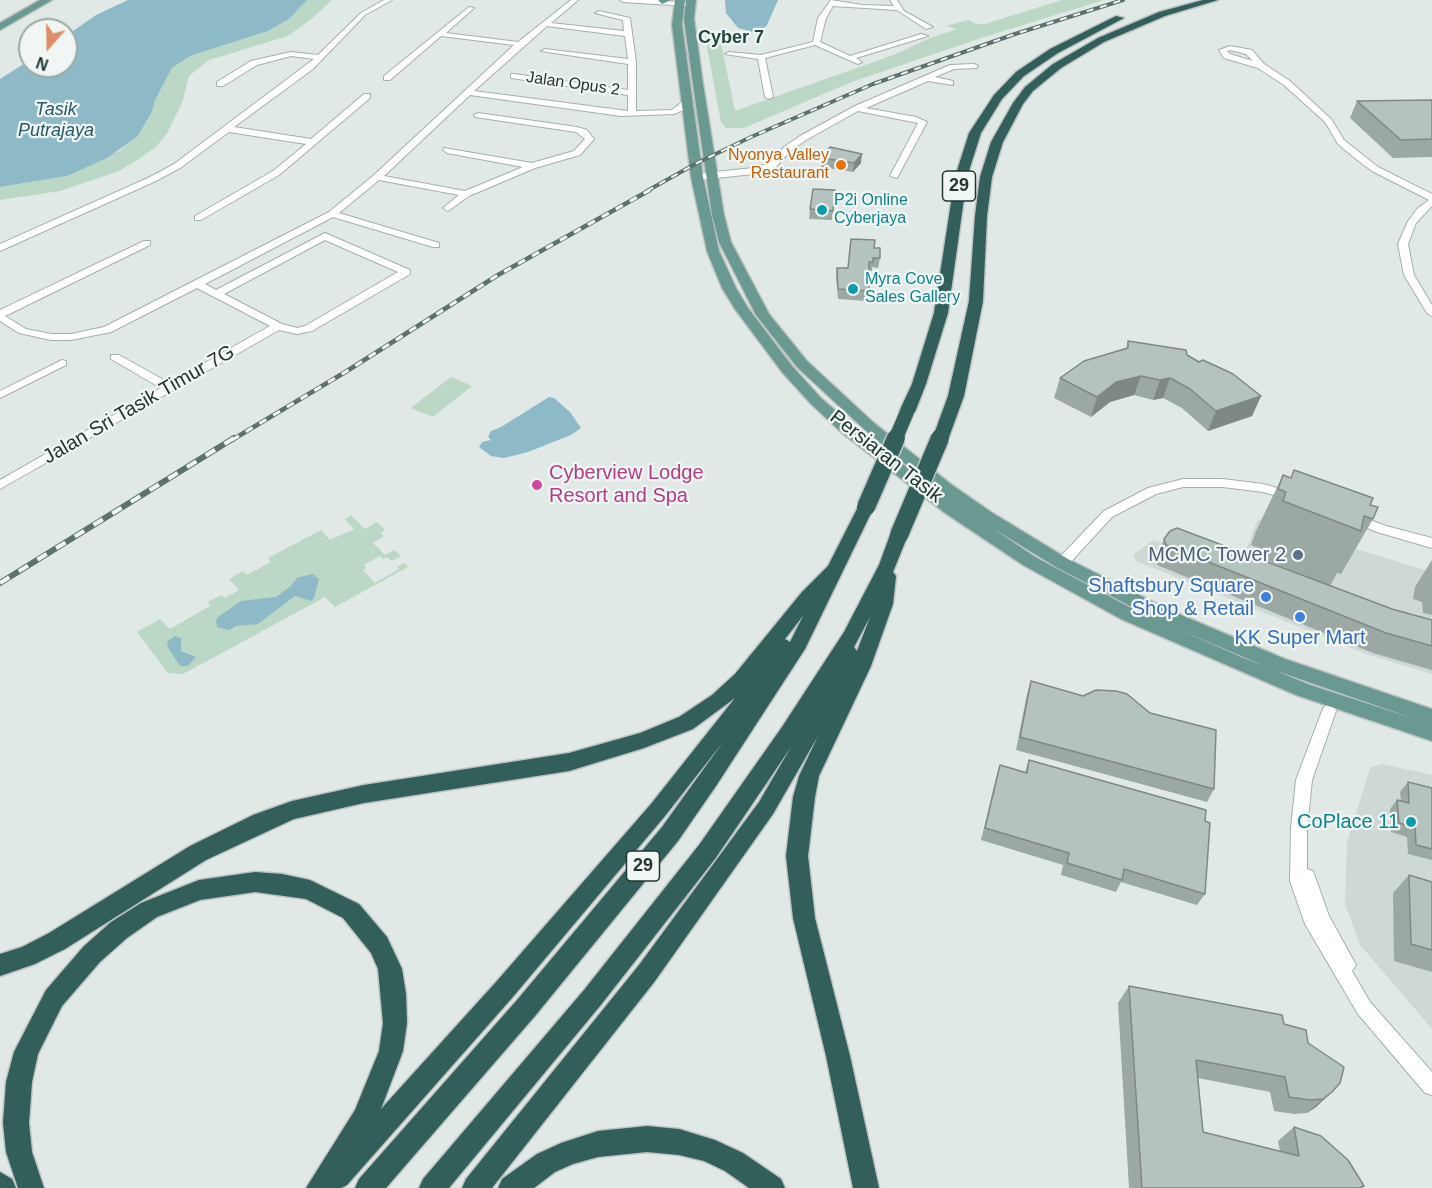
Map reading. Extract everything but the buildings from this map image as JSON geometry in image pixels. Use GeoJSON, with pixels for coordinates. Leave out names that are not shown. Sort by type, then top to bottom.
{"type":"FeatureCollection","features":[{"type":"Feature","properties":{"kind":"highway"},"geometry":{"type":"LineString","coordinates":[[1149,7],[1179,0]]}},
{"type":"Feature","properties":{"kind":"highway","name":"29"},"geometry":{"type":"LineString","coordinates":[[432,1188],[592,998],[706,852],[789,733],[851,636],[888,565],[956,396],[976,301],[981,216],[986,177],[997,142],[1014,109],[1038,81],[1079,51],[1147,19],[1213,0]]}},
{"type":"Feature","properties":{"kind":"highway","name":"29"},"geometry":{"type":"LineString","coordinates":[[368,1188],[526,1008],[670,834],[710,780],[776,681],[838,567],[919,384],[940,313],[961,177],[975,133],[998,97],[1026,70],[1075,38],[1126,15]]}},
{"type":"Feature","properties":{"kind":"highway"},"geometry":{"type":"LineString","coordinates":[[866,1188],[838,1056],[804,918],[797,856],[804,797],[809,776],[865,656],[884,604],[888,565]]}},
{"type":"Feature","properties":{"kind":"highway"},"geometry":{"type":"LineString","coordinates":[[0,965],[27,956],[57,941],[198,853],[261,822],[292,810],[364,794],[569,762],[644,740],[686,723],[718,701],[742,679],[808,597],[838,567]]}},
{"type":"Feature","properties":{"kind":"highway"},"geometry":{"type":"LineString","coordinates":[[327,1188],[504,990],[620,855],[721,730],[784,645],[813,616]]}},
{"type":"Feature","properties":{"kind":"highway"},"geometry":{"type":"LineString","coordinates":[[475,1188],[647,973],[766,808],[834,690],[845,666],[851,636]]}},
{"type":"Feature","properties":{"kind":"highway"},"geometry":{"type":"LineString","coordinates":[[31,1188],[19,1152],[15,1123],[19,1082],[26,1052],[39,1024],[72,976],[119,930],[149,910],[169,900],[200,890],[255,882],[282,884],[310,890],[351,911],[380,945],[390,969],[394,994],[391,1051],[379,1087],[364,1119],[319,1188]]}},
{"type":"Feature","properties":{"kind":"highway"},"geometry":{"type":"LineString","coordinates":[[511,1188],[546,1163],[570,1152],[598,1144],[647,1139],[679,1142],[706,1149],[734,1162],[772,1188]]}},
{"type":"Feature","properties":{"kind":"main road"},"geometry":{"type":"LineString","coordinates":[[0,19],[34,0]]}},
{"type":"Feature","properties":{"kind":"main road"},"geometry":{"type":"LineString","coordinates":[[0,27],[47,0]]}},
{"type":"Feature","properties":{"kind":"main road","name":"Persiaran Tasik"},"geometry":{"type":"LineString","coordinates":[[678,2],[676,25],[691,125],[704,176],[730,255],[763,315],[798,360],[869,426],[946,489],[985,516],[1062,563],[1334,697]]}},
{"type":"Feature","properties":{"kind":"main road","name":"Persiaran Tasik"},"geometry":{"type":"LineString","coordinates":[[678,2],[698,84],[704,176],[713,251],[729,288],[742,309],[787,369],[816,401],[847,429],[951,509],[1029,561],[1138,620],[1234,662],[1334,697]]}},
{"type":"Feature","properties":{"kind":"main road"},"geometry":{"type":"LineString","coordinates":[[1334,697],[1432,717]]}},
{"type":"Feature","properties":{"kind":"main road"},"geometry":{"type":"LineString","coordinates":[[1334,697],[1432,733]]}},
{"type":"Feature","properties":{"kind":"street"},"geometry":{"type":"LineString","coordinates":[[0,248],[161,175],[228,129],[320,57],[363,14],[389,0]]}},
{"type":"Feature","properties":{"kind":"street"},"geometry":{"type":"LineString","coordinates":[[0,316],[23,331],[60,338],[85,335],[118,326],[335,212],[470,93],[520,44],[575,0]]}},
{"type":"Feature","properties":{"kind":"street"},"geometry":{"type":"LineString","coordinates":[[623,0],[678,2]]}},
{"type":"Feature","properties":{"kind":"street"},"geometry":{"type":"LineString","coordinates":[[816,43],[822,18],[833,2],[862,7],[895,4],[929,27]]}},
{"type":"Feature","properties":{"kind":"street"},"geometry":{"type":"LineString","coordinates":[[862,7],[864,12],[888,12]]}},
{"type":"Feature","properties":{"kind":"street"},"geometry":{"type":"LineString","coordinates":[[387,78],[471,8]]}},
{"type":"Feature","properties":{"kind":"street"},"geometry":{"type":"LineString","coordinates":[[599,13],[626,18],[632,62],[632,114]]}},
{"type":"Feature","properties":{"kind":"street"},"geometry":{"type":"LineString","coordinates":[[545,24],[629,34]]}},
{"type":"Feature","properties":{"kind":"street"},"geometry":{"type":"LineString","coordinates":[[440,34],[520,44]]}},
{"type":"Feature","properties":{"kind":"street"},"geometry":{"type":"LineString","coordinates":[[850,58],[924,36]]}},
{"type":"Feature","properties":{"kind":"street"},"geometry":{"type":"LineString","coordinates":[[729,54],[760,57],[816,43],[861,63]]}},
{"type":"Feature","properties":{"kind":"street"},"geometry":{"type":"LineString","coordinates":[[545,51],[632,62]]}},
{"type":"Feature","properties":{"kind":"street"},"geometry":{"type":"LineString","coordinates":[[220,84],[250,64],[262,60],[291,54],[320,57]]}},
{"type":"Feature","properties":{"kind":"street"},"geometry":{"type":"LineString","coordinates":[[760,57],[769,97]]}},
{"type":"Feature","properties":{"kind":"street"},"geometry":{"type":"LineString","coordinates":[[704,176],[754,171],[772,165],[787,149],[803,138],[858,108],[953,67],[974,66]]}},
{"type":"Feature","properties":{"kind":"street"},"geometry":{"type":"LineString","coordinates":[[1261,66],[1287,83],[1309,102],[1328,122],[1341,142],[1359,158],[1432,200],[1411,223],[1403,244],[1409,275],[1432,313]]}},
{"type":"Feature","properties":{"kind":"street","name":"Jalan Opus 2"},"geometry":{"type":"LineString","coordinates":[[514,76],[633,93]]}},
{"type":"Feature","properties":{"kind":"street"},"geometry":{"type":"LineString","coordinates":[[927,78],[950,83]]}},
{"type":"Feature","properties":{"kind":"street"},"geometry":{"type":"LineString","coordinates":[[470,93],[608,113],[632,114],[674,112],[687,100]]}},
{"type":"Feature","properties":{"kind":"street"},"geometry":{"type":"LineString","coordinates":[[198,218],[269,178],[367,96]]}},
{"type":"Feature","properties":{"kind":"street"},"geometry":{"type":"LineString","coordinates":[[858,108],[922,122],[894,176]]}},
{"type":"Feature","properties":{"kind":"street"},"geometry":{"type":"LineString","coordinates":[[657,113],[674,115],[691,125]]}},
{"type":"Feature","properties":{"kind":"street"},"geometry":{"type":"LineString","coordinates":[[448,208],[466,194],[532,166],[577,153],[590,139],[584,132],[478,115]]}},
{"type":"Feature","properties":{"kind":"street"},"geometry":{"type":"LineString","coordinates":[[228,129],[312,142]]}},
{"type":"Feature","properties":{"kind":"street"},"geometry":{"type":"LineString","coordinates":[[447,150],[532,166]]}},
{"type":"Feature","properties":{"kind":"street"},"geometry":{"type":"LineString","coordinates":[[377,177],[466,194]]}},
{"type":"Feature","properties":{"kind":"street"},"geometry":{"type":"LineString","coordinates":[[335,212],[436,244]]}},
{"type":"Feature","properties":{"kind":"street"},"geometry":{"type":"LineString","coordinates":[[198,284],[216,294],[278,326],[288,330],[308,329],[406,272],[328,237],[216,294]]}},
{"type":"Feature","properties":{"kind":"street"},"geometry":{"type":"LineString","coordinates":[[0,316],[147,243]]}},
{"type":"Feature","properties":{"kind":"street","name":"Jalan Sri Tasik Timur 7G"},"geometry":{"type":"LineString","coordinates":[[0,485],[278,326]]}},
{"type":"Feature","properties":{"kind":"street"},"geometry":{"type":"LineString","coordinates":[[115,357],[169,388]]}},
{"type":"Feature","properties":{"kind":"street"},"geometry":{"type":"LineString","coordinates":[[0,395],[62,363]]}},
{"type":"Feature","properties":{"kind":"street"},"geometry":{"type":"LineString","coordinates":[[1062,563],[1108,514],[1145,494],[1175,485],[1223,483],[1263,488],[1305,499]]}},
{"type":"Feature","properties":{"kind":"street"},"geometry":{"type":"LineString","coordinates":[[1338,512],[1382,529],[1432,543]]}},
{"type":"Feature","properties":{"kind":"street"},"geometry":{"type":"LineString","coordinates":[[1334,697],[1304,780],[1298,881],[1311,918],[1364,1008],[1432,1086]]}},
{"type":"Feature","properties":{"kind":"street"},"geometry":{"type":"LineString","coordinates":[[1299,848],[1308,882],[1323,919],[1348,967],[1375,1010],[1432,1072]]}},
{"type":"Feature","properties":{"kind":"shaded area"},"geometry":{"type":"Polygon","coordinates":[[[1259,520],[1432,572],[1432,624],[1365,603],[1244,556],[1259,520]]]}},
{"type":"Feature","properties":{"kind":"shaded area","name":"Shaftsbury Square Shop & Retail"},"geometry":{"type":"Polygon","coordinates":[[[1154,540],[1432,639],[1432,674],[1369,655],[1136,561],[1133,557],[1136,552],[1154,540]]]}},
{"type":"Feature","properties":{"kind":"shaded area"},"geometry":{"type":"Polygon","coordinates":[[[1382,764],[1432,775],[1432,1029],[1360,945],[1345,904],[1347,843],[1370,768],[1382,764]]]}},
{"type":"Feature","properties":{"kind":"green space"},"geometry":{"type":"Polygon","coordinates":[[[307,0],[332,0],[288,36],[209,60],[189,76],[182,103],[167,133],[156,147],[139,159],[117,172],[60,191],[0,200],[0,187],[67,176],[119,151],[137,137],[152,112],[155,100],[172,68],[190,56],[268,31],[289,19],[307,0]]]}},
{"type":"Feature","properties":{"kind":"green space"},"geometry":{"type":"Polygon","coordinates":[[[1062,0],[1104,0],[984,37],[849,83],[744,128],[726,128],[721,122],[705,36],[720,38],[735,111],[896,54],[930,38],[957,29],[946,26],[968,20],[976,24],[985,24],[1062,0]]]}},
{"type":"Feature","properties":{"kind":"green space"},"geometry":{"type":"Polygon","coordinates":[[[451,377],[472,386],[433,417],[411,408],[451,377]]]}},
{"type":"Feature","properties":{"kind":"green space"},"geometry":{"type":"Polygon","coordinates":[[[351,515],[365,529],[377,522],[385,530],[381,533],[384,536],[373,543],[385,555],[394,550],[401,556],[392,561],[380,556],[364,565],[366,568],[363,570],[375,583],[399,569],[397,567],[404,563],[408,567],[335,607],[325,597],[183,674],[168,673],[137,632],[160,619],[170,629],[210,606],[208,602],[222,595],[225,598],[239,590],[229,579],[243,571],[247,575],[271,562],[268,558],[321,530],[330,540],[354,529],[345,519],[351,515]]]}},
{"type":"Feature","properties":{"kind":"water","name":"Tasik Putrajaya"},"geometry":{"type":"Polygon","coordinates":[[[128,0],[307,0],[289,19],[268,31],[190,56],[172,68],[155,100],[152,112],[137,137],[107,158],[67,176],[0,187],[0,79],[18,68],[18,78],[78,78],[78,28],[96,15],[128,0]]]}},
{"type":"Feature","properties":{"kind":"water"},"geometry":{"type":"Polygon","coordinates":[[[725,0],[778,0],[767,25],[763,29],[752,32],[738,28],[726,13],[725,0]]]}},
{"type":"Feature","properties":{"kind":"water"},"geometry":{"type":"Polygon","coordinates":[[[549,397],[554,398],[570,412],[581,428],[571,435],[528,452],[504,458],[491,456],[479,447],[482,442],[491,440],[488,437],[491,431],[549,397]]]}},
{"type":"Feature","properties":{"kind":"water"},"geometry":{"type":"Polygon","coordinates":[[[312,574],[319,579],[311,601],[295,596],[258,624],[236,626],[229,630],[217,627],[218,617],[241,601],[276,597],[291,586],[297,578],[312,574]]]}},
{"type":"Feature","properties":{"kind":"water"},"geometry":{"type":"Polygon","coordinates":[[[175,636],[181,638],[181,651],[196,657],[188,666],[180,666],[167,646],[168,641],[175,636]]]}},
{"type":"Feature","properties":{"kind":"railway"},"geometry":{"type":"LineString","coordinates":[[647,191],[697,163],[751,137],[873,84],[1015,34],[1123,0]]}},
{"type":"Feature","properties":{"kind":"railway"},"geometry":{"type":"LineString","coordinates":[[232,440],[347,371],[498,275],[650,190]]}},
{"type":"Feature","properties":{"kind":"railway"},"geometry":{"type":"LineString","coordinates":[[0,583],[234,438]]}},
{"type":"Feature","properties":{"kind":"place","name":"Nyonya Valley Restaurant"},"geometry":{"type":"Point","coordinates":[841,165]}},
{"type":"Feature","properties":{"kind":"place","name":"P2i Online Cyberjaya"},"geometry":{"type":"Point","coordinates":[822,210]}},
{"type":"Feature","properties":{"kind":"place","name":"Myra Cove Sales Gallery"},"geometry":{"type":"Point","coordinates":[853,289]}},
{"type":"Feature","properties":{"kind":"place","name":"Cyberview Lodge Resort and Spa"},"geometry":{"type":"Point","coordinates":[537,485]}},
{"type":"Feature","properties":{"kind":"place","name":"MCMC Tower 2"},"geometry":{"type":"Point","coordinates":[1298,555]}},
{"type":"Feature","properties":{"kind":"place","name":"Shaftsbury Square Shop & Retail"},"geometry":{"type":"Point","coordinates":[1266,597]}},
{"type":"Feature","properties":{"kind":"place","name":"KK Super Mart"},"geometry":{"type":"Point","coordinates":[1300,617]}},
{"type":"Feature","properties":{"kind":"place","name":"CoPlace 11"},"geometry":{"type":"Point","coordinates":[1411,822]}},
{"type":"Feature","properties":{"kind":"district","name":"Cyber 7"},"geometry":{"type":"Point","coordinates":[731,38]}}]}
